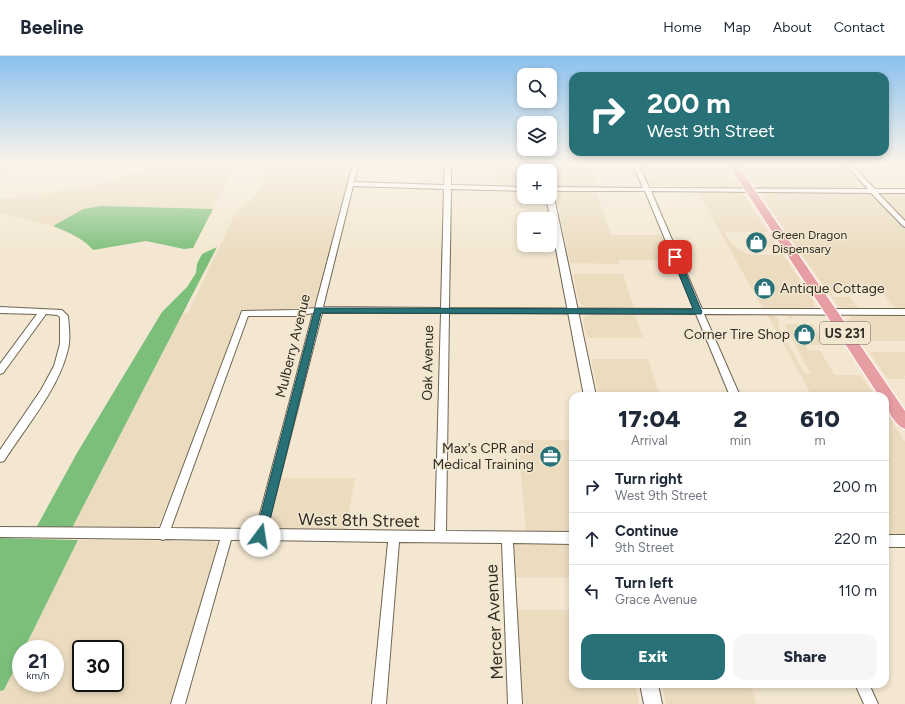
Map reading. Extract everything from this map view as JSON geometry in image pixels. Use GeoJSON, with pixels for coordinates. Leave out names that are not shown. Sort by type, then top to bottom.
{"type":"FeatureCollection","features":[{"type":"Feature","properties":{"kind":"main road","name":"US 231"},"geometry":{"type":"LineString","coordinates":[[752,194],[884,392]]}},
{"type":"Feature","properties":{"kind":"main road","name":"US 231"},"geometry":{"type":"LineString","coordinates":[[889,399],[905,423]]}},
{"type":"Feature","properties":{"kind":"street","name":"Mulberry Avenue"},"geometry":{"type":"LineString","coordinates":[[260,536],[348,194]]}},
{"type":"Feature","properties":{"kind":"street","name":"Oak Avenue"},"geometry":{"type":"LineString","coordinates":[[440,537],[447,194]]}},
{"type":"Feature","properties":{"kind":"street"},"geometry":{"type":"LineString","coordinates":[[648,194],[698,312],[734,392]]}},
{"type":"Feature","properties":{"kind":"street"},"geometry":{"type":"LineString","coordinates":[[875,194],[905,225]]}},
{"type":"Feature","properties":{"kind":"street"},"geometry":{"type":"LineString","coordinates":[[551,204],[589,392]]}},
{"type":"Feature","properties":{"kind":"street"},"geometry":{"type":"LineString","coordinates":[[0,310],[59,312],[64,316],[65,334],[62,354],[51,380],[0,458]]}},
{"type":"Feature","properties":{"kind":"street"},"geometry":{"type":"LineString","coordinates":[[163,535],[245,314],[298,313],[318,310],[905,312]]}},
{"type":"Feature","properties":{"kind":"street"},"geometry":{"type":"LineString","coordinates":[[0,371],[44,311]]}},
{"type":"Feature","properties":{"kind":"street","name":"West 8th Street"},"geometry":{"type":"LineString","coordinates":[[0,532],[163,535],[569,538]]}},
{"type":"Feature","properties":{"kind":"street"},"geometry":{"type":"LineString","coordinates":[[178,704],[227,535]]}},
{"type":"Feature","properties":{"kind":"street"},"geometry":{"type":"LineString","coordinates":[[379,704],[394,537]]}},
{"type":"Feature","properties":{"kind":"street","name":"Mercer Avenue"},"geometry":{"type":"LineString","coordinates":[[507,537],[515,704]]}},
{"type":"Feature","properties":{"kind":"street"},"geometry":{"type":"LineString","coordinates":[[889,541],[905,541]]}},
{"type":"Feature","properties":{"kind":"street"},"geometry":{"type":"LineString","coordinates":[[650,688],[653,704]]}},
{"type":"Feature","properties":{"kind":"street"},"geometry":{"type":"LineString","coordinates":[[864,688],[871,704]]}},
{"type":"Feature","properties":{"kind":"shaded area"},"geometry":{"type":"Polygon","coordinates":[[[37,194],[221,194],[201,230],[108,229],[93,250],[88,244],[80,239],[53,226],[0,213],[0,199],[37,194]]]}},
{"type":"Feature","properties":{"kind":"shaded area"},"geometry":{"type":"Polygon","coordinates":[[[256,194],[345,194],[316,305],[302,311],[244,313],[159,525],[151,528],[72,528],[178,313],[188,313],[236,212],[256,194]]]}},
{"type":"Feature","properties":{"kind":"shaded area"},"geometry":{"type":"Polygon","coordinates":[[[557,194],[597,194],[611,235],[662,235],[673,260],[619,260],[619,264],[570,263],[557,194]]]}},
{"type":"Feature","properties":{"kind":"shaded area"},"geometry":{"type":"Polygon","coordinates":[[[699,194],[744,195],[779,248],[777,250],[770,247],[749,247],[744,239],[764,238],[773,240],[768,232],[725,232],[728,239],[738,249],[752,255],[783,255],[814,302],[814,307],[763,309],[699,194]]]}},
{"type":"Feature","properties":{"kind":"shaded area"},"geometry":{"type":"Polygon","coordinates":[[[763,194],[869,194],[874,196],[905,229],[905,310],[846,309],[837,305],[762,197],[763,194]],[[842,289],[843,292],[830,292],[833,297],[850,297],[855,305],[858,306],[858,309],[896,309],[880,289],[842,289]]]}},
{"type":"Feature","properties":{"kind":"shaded area"},"geometry":{"type":"Polygon","coordinates":[[[905,194],[905,222],[880,195],[905,194]]]}},
{"type":"Feature","properties":{"kind":"shaded area"},"geometry":{"type":"Polygon","coordinates":[[[573,274],[623,274],[634,309],[593,308],[582,305],[579,302],[573,274]]]}},
{"type":"Feature","properties":{"kind":"shaded area"},"geometry":{"type":"Polygon","coordinates":[[[596,314],[635,314],[643,338],[587,338],[583,319],[587,316],[596,314]]]}},
{"type":"Feature","properties":{"kind":"shaded area"},"geometry":{"type":"Polygon","coordinates":[[[767,314],[787,315],[774,315],[778,319],[779,328],[805,374],[811,374],[784,324],[813,324],[826,345],[805,345],[808,350],[820,351],[835,375],[861,375],[872,392],[810,392],[767,314]]]}},
{"type":"Feature","properties":{"kind":"shaded area"},"geometry":{"type":"Polygon","coordinates":[[[787,315],[791,315],[794,319],[790,319],[787,315]]]}},
{"type":"Feature","properties":{"kind":"shaded area"},"geometry":{"type":"Polygon","coordinates":[[[858,315],[900,315],[905,317],[905,341],[870,341],[871,343],[863,343],[848,321],[851,317],[858,315]]]}},
{"type":"Feature","properties":{"kind":"shaded area"},"geometry":{"type":"Polygon","coordinates":[[[869,352],[905,352],[905,376],[903,376],[905,379],[890,379],[886,377],[869,352]]]}},
{"type":"Feature","properties":{"kind":"shaded area"},"geometry":{"type":"Polygon","coordinates":[[[591,359],[648,359],[659,392],[598,392],[591,359]]]}},
{"type":"Feature","properties":{"kind":"shaded area"},"geometry":{"type":"Polygon","coordinates":[[[889,417],[905,442],[905,535],[889,535],[889,417]]]}},
{"type":"Feature","properties":{"kind":"shaded area"},"geometry":{"type":"Polygon","coordinates":[[[518,440],[569,440],[569,533],[526,532],[518,440]]]}},
{"type":"Feature","properties":{"kind":"shaded area"},"geometry":{"type":"Polygon","coordinates":[[[280,478],[355,478],[346,531],[284,530],[278,528],[273,520],[272,509],[280,478]]]}},
{"type":"Feature","properties":{"kind":"shaded area"},"geometry":{"type":"Polygon","coordinates":[[[78,540],[212,541],[220,544],[174,704],[0,704],[0,691],[4,690],[12,674],[12,692],[64,692],[64,640],[28,640],[78,540]]]}},
{"type":"Feature","properties":{"kind":"shaded area"},"geometry":{"type":"Polygon","coordinates":[[[514,544],[569,544],[569,578],[511,577],[511,548],[514,544]]]}},
{"type":"Feature","properties":{"kind":"shaded area"},"geometry":{"type":"Polygon","coordinates":[[[513,610],[569,610],[569,688],[636,688],[639,704],[519,704],[513,610]]]}},
{"type":"Feature","properties":{"kind":"shaded area"},"geometry":{"type":"Polygon","coordinates":[[[663,688],[751,688],[756,704],[666,704],[663,688]]]}},
{"type":"Feature","properties":{"kind":"green space"},"geometry":{"type":"Polygon","coordinates":[[[101,206],[213,209],[193,248],[184,249],[146,241],[93,250],[70,233],[53,226],[83,209],[101,206]]]}},
{"type":"Feature","properties":{"kind":"green space"},"geometry":{"type":"Polygon","coordinates":[[[217,247],[72,528],[36,528],[77,453],[162,312],[187,287],[196,273],[197,264],[202,254],[217,247]]]}},
{"type":"Feature","properties":{"kind":"green space"},"geometry":{"type":"Polygon","coordinates":[[[0,538],[78,540],[28,640],[12,640],[12,674],[4,690],[0,691],[0,538]]]}},
{"type":"Feature","properties":{"kind":"place","name":"Green Dragon Dispensary"},"geometry":{"type":"Point","coordinates":[757,242]}},
{"type":"Feature","properties":{"kind":"place","name":"Antique Cottage"},"geometry":{"type":"Point","coordinates":[764,288]}},
{"type":"Feature","properties":{"kind":"place","name":"Corner Tire Shop"},"geometry":{"type":"Point","coordinates":[805,334]}},
{"type":"Feature","properties":{"kind":"place","name":"Max's CPR and Medical Training"},"geometry":{"type":"Point","coordinates":[550,456]}},
{"type":"Feature","properties":{"kind":"route"},"geometry":{"type":"LineString","coordinates":[[260,536],[318,310],[698,312],[675,257]]}}]}
